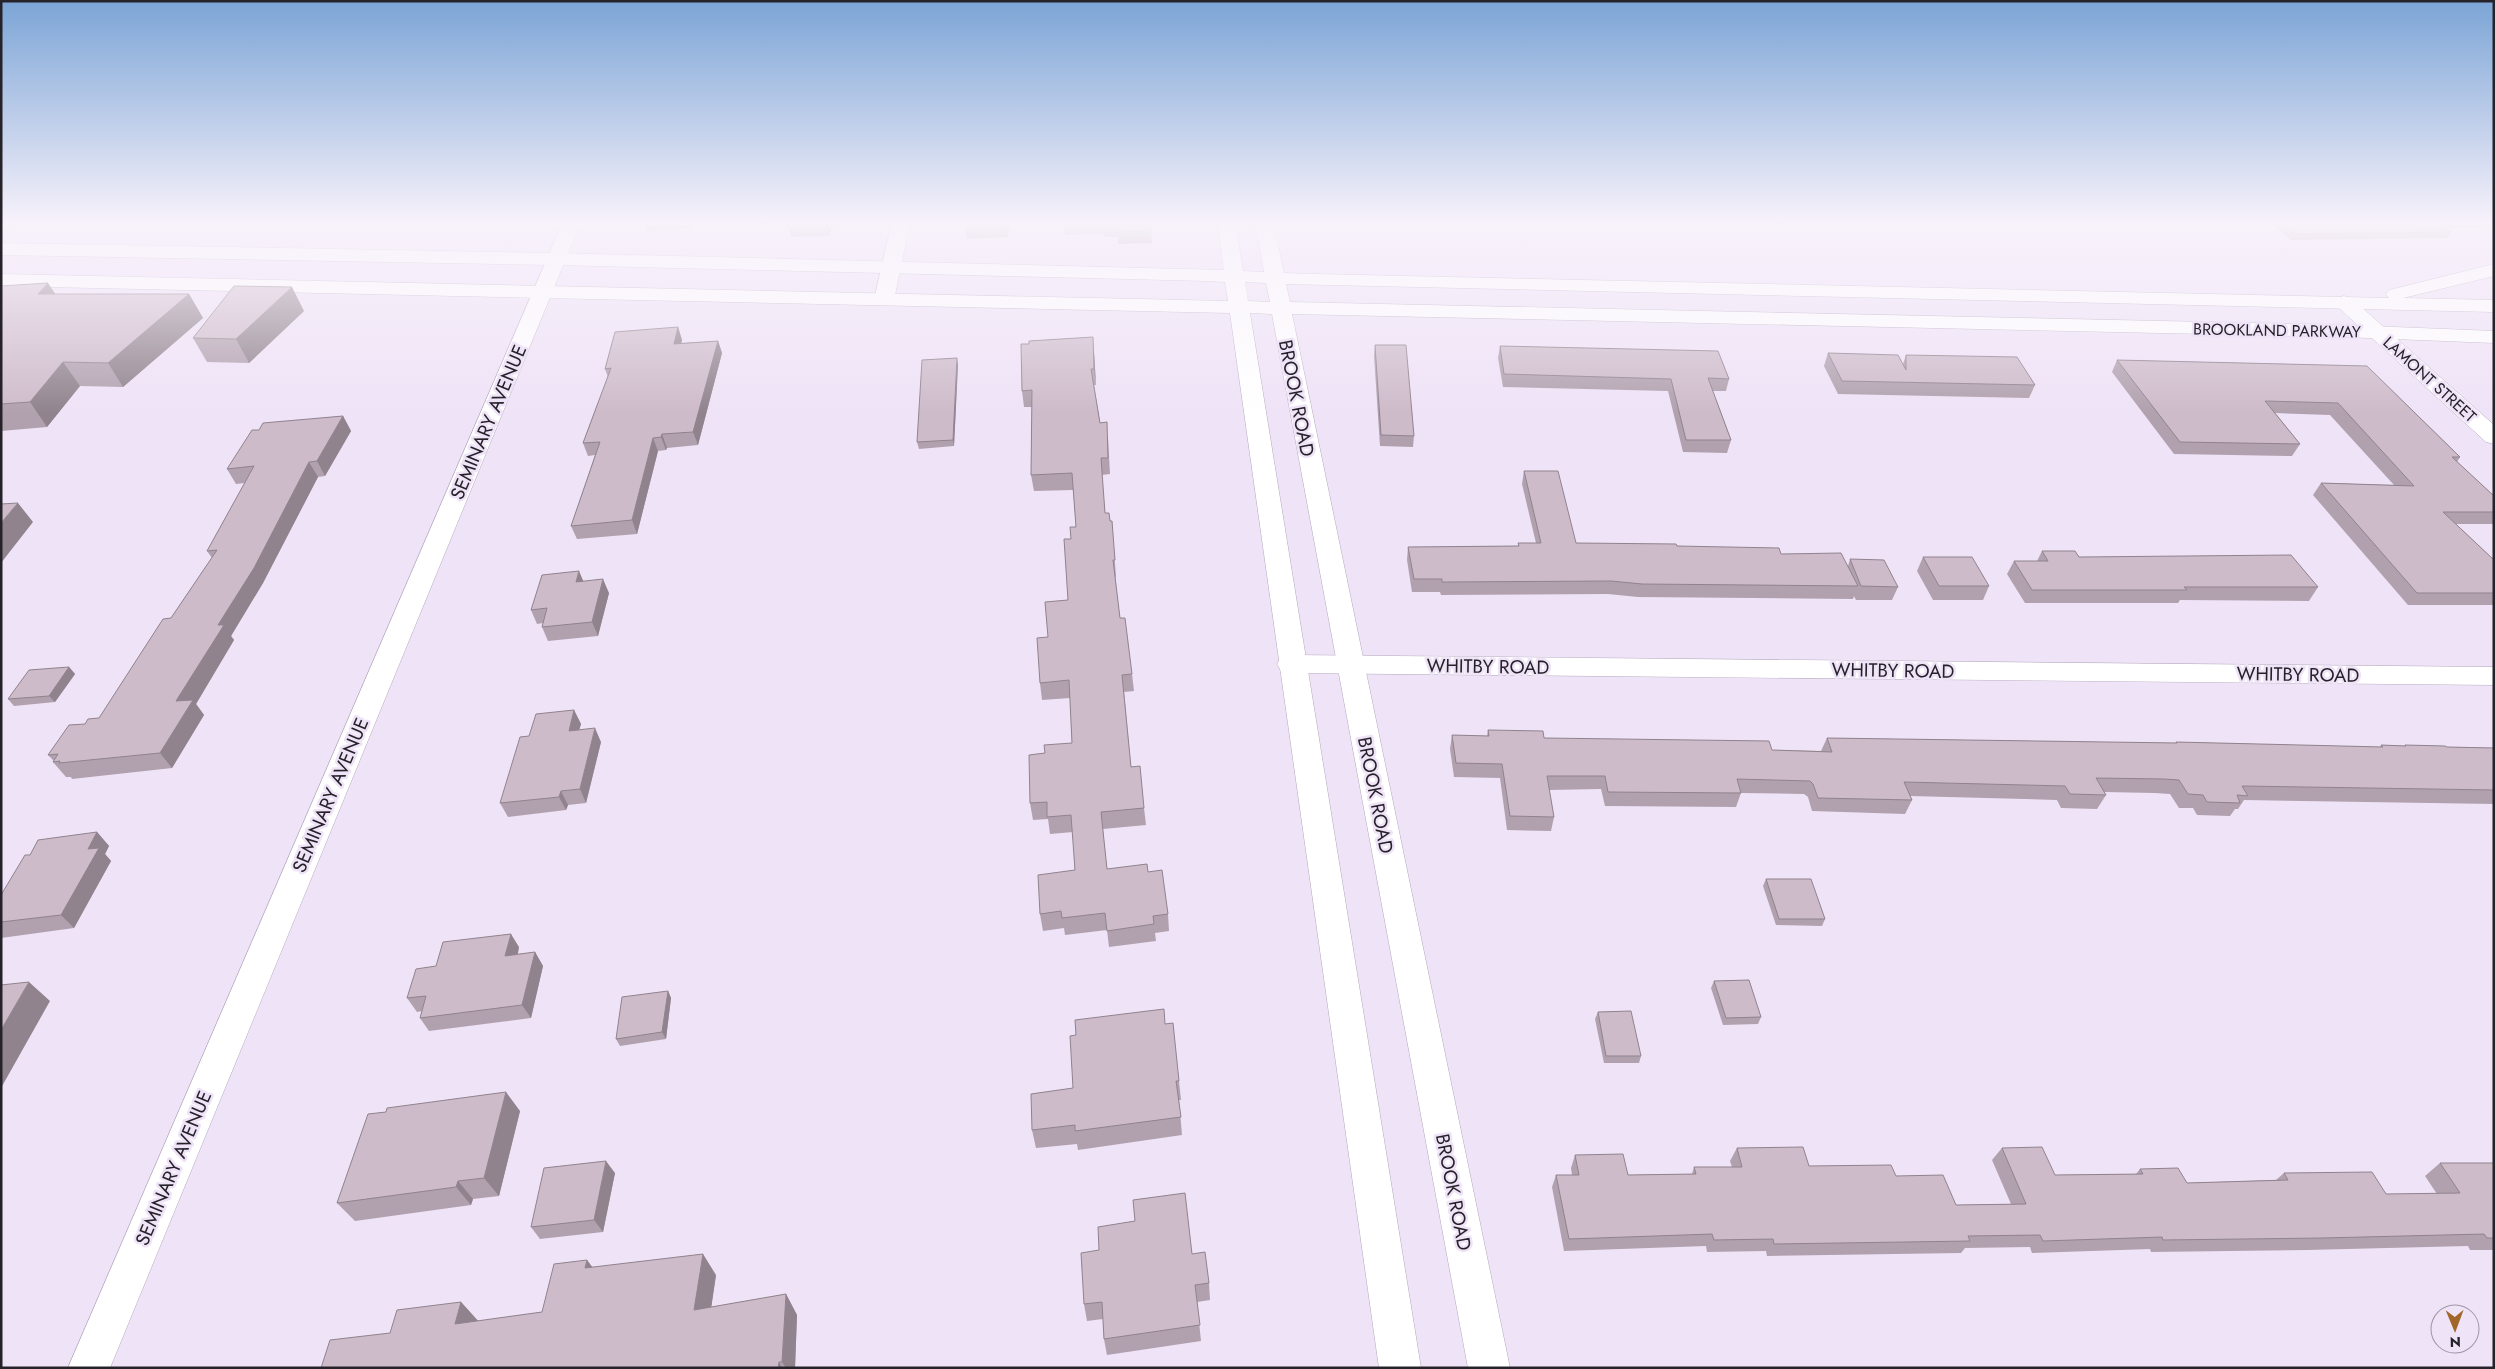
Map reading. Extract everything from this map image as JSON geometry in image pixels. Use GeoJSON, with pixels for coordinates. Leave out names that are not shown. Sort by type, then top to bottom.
{"type":"FeatureCollection","features":[{"type":"Feature","properties":{"kind":"main road"},"geometry":{"type":"LineString","coordinates":[[246,286],[884,300],[1235,291]]}},
{"type":"Feature","properties":{"kind":"main road","name":"SEMINARY AVENUE"},"geometry":{"type":"LineString","coordinates":[[89,1368],[545,286]]}},
{"type":"Feature","properties":{"kind":"main road"},"geometry":{"type":"LineString","coordinates":[[884,300],[888,286]]}},
{"type":"Feature","properties":{"kind":"main road"},"geometry":{"type":"LineString","coordinates":[[1159,286],[1235,291]]}},
{"type":"Feature","properties":{"kind":"main road"},"geometry":{"type":"LineString","coordinates":[[1234,286],[1400,1368]]}},
{"type":"Feature","properties":{"kind":"main road","name":"BROOKLAND PARKWAY"},"geometry":{"type":"LineString","coordinates":[[1235,291],[1250,286]]}},
{"type":"Feature","properties":{"kind":"main road","name":"BROOK ROAD"},"geometry":{"type":"LineString","coordinates":[[1276,286],[1489,1368]]}},
{"type":"Feature","properties":{"kind":"main road","name":"BROOKLAND PARKWAY"},"geometry":{"type":"LineString","coordinates":[[1628,286],[2494,306]]}},
{"type":"Feature","properties":{"kind":"main road"},"geometry":{"type":"LineString","coordinates":[[2352,302],[2424,286]]}},
{"type":"Feature","properties":{"kind":"main road","name":"BROOKLAND PARKWAY"},"geometry":{"type":"LineString","coordinates":[[1235,291],[1280,307],[2379,332],[2494,337]]}},
{"type":"Feature","properties":{"kind":"main road","name":"LAMONT STREET"},"geometry":{"type":"LineString","coordinates":[[2352,302],[2379,332],[2494,437]]}},
{"type":"Feature","properties":{"kind":"main road","name":"WHITBY ROAD"},"geometry":{"type":"LineString","coordinates":[[1291,664],[2494,676]]}},
{"type":"Feature","properties":{"kind":"building"},"geometry":{"type":"Polygon","coordinates":[[[1,286],[45,286],[38,294],[189,294],[108,363],[63,362],[30,402],[1,404],[1,286]]]}},
{"type":"Feature","properties":{"kind":"building"},"geometry":{"type":"Polygon","coordinates":[[[234,286],[292,287],[236,339],[193,338],[234,286]]]}},
{"type":"Feature","properties":{"kind":"building"},"geometry":{"type":"Polygon","coordinates":[[[678,327],[674,344],[718,341],[693,432],[662,434],[661,437],[653,438],[632,520],[571,526],[600,442],[583,443],[611,368],[605,369],[615,332],[678,327]]]}},
{"type":"Feature","properties":{"kind":"building"},"geometry":{"type":"Polygon","coordinates":[[[1093,337],[1094,369],[1091,369],[1100,423],[1107,422],[1108,458],[1101,458],[1105,513],[1109,513],[1110,521],[1112,521],[1115,560],[1113,560],[1120,618],[1125,618],[1132,674],[1122,675],[1131,767],[1140,766],[1144,808],[1101,812],[1107,869],[1147,864],[1148,872],[1162,870],[1168,914],[1153,916],[1154,924],[1107,931],[1105,913],[1062,918],[1061,911],[1040,914],[1038,875],[1075,870],[1071,815],[1047,817],[1047,802],[1030,803],[1029,755],[1045,753],[1044,745],[1072,743],[1069,680],[1040,683],[1037,638],[1048,637],[1045,602],[1068,600],[1064,539],[1071,539],[1070,527],[1076,527],[1072,473],[1031,475],[1032,390],[1022,391],[1021,344],[1029,344],[1029,341],[1093,337]]]}},
{"type":"Feature","properties":{"kind":"building"},"geometry":{"type":"Polygon","coordinates":[[[1375,345],[1406,345],[1414,436],[1381,435],[1375,345]]]}},
{"type":"Feature","properties":{"kind":"building"},"geometry":{"type":"Polygon","coordinates":[[[1500,346],[1718,351],[1729,379],[1708,378],[1731,440],[1686,440],[1671,379],[1504,374],[1500,346]]]}},
{"type":"Feature","properties":{"kind":"building"},"geometry":{"type":"Polygon","coordinates":[[[1828,353],[1898,355],[1906,370],[1906,355],[2017,357],[2035,385],[1842,381],[1828,353]]]}},
{"type":"Feature","properties":{"kind":"building"},"geometry":{"type":"Polygon","coordinates":[[[957,358],[953,440],[917,442],[922,360],[957,358]]]}},
{"type":"Feature","properties":{"kind":"building"},"geometry":{"type":"Polygon","coordinates":[[[2117,360],[2367,366],[2460,457],[2452,457],[2494,496],[2494,512],[2443,512],[2494,560],[2494,593],[2417,593],[2321,483],[2414,486],[2338,403],[2265,401],[2300,444],[2180,442],[2117,360]]]}},
{"type":"Feature","properties":{"kind":"building"},"geometry":{"type":"Polygon","coordinates":[[[343,416],[317,461],[309,462],[254,568],[218,625],[224,625],[176,701],[193,700],[160,753],[53,762],[58,754],[48,755],[69,725],[85,724],[88,719],[99,718],[163,619],[171,618],[217,550],[207,551],[254,466],[227,469],[252,430],[259,430],[263,423],[343,416]]]}},
{"type":"Feature","properties":{"kind":"building"},"geometry":{"type":"Polygon","coordinates":[[[1524,471],[1558,471],[1576,543],[1779,548],[1781,554],[1841,553],[1858,586],[1642,584],[1611,581],[1442,582],[1442,579],[1414,579],[1408,547],[1519,546],[1518,543],[1541,543],[1524,471]]]}},
{"type":"Feature","properties":{"kind":"building"},"geometry":{"type":"Polygon","coordinates":[[[18,503],[1,523],[1,504],[18,503]]]}},
{"type":"Feature","properties":{"kind":"building"},"geometry":{"type":"Polygon","coordinates":[[[2042,551],[2075,551],[2079,557],[2291,555],[2318,587],[2184,587],[2187,590],[2032,590],[2014,561],[2048,561],[2042,551]]]}},
{"type":"Feature","properties":{"kind":"building"},"geometry":{"type":"Polygon","coordinates":[[[1923,557],[1972,557],[1989,586],[1939,586],[1923,557]]]}},
{"type":"Feature","properties":{"kind":"building"},"geometry":{"type":"Polygon","coordinates":[[[1850,559],[1884,560],[1898,587],[1861,586],[1850,559]]]}},
{"type":"Feature","properties":{"kind":"building"},"geometry":{"type":"Polygon","coordinates":[[[579,571],[576,582],[603,579],[592,622],[542,627],[547,608],[531,610],[542,575],[579,571]]]}},
{"type":"Feature","properties":{"kind":"building"},"geometry":{"type":"Polygon","coordinates":[[[69,667],[49,696],[8,699],[29,670],[69,667]]]}},
{"type":"Feature","properties":{"kind":"building"},"geometry":{"type":"Polygon","coordinates":[[[574,710],[569,731],[595,728],[580,789],[561,791],[559,797],[500,803],[520,737],[529,736],[536,714],[574,710]]]}},
{"type":"Feature","properties":{"kind":"building"},"geometry":{"type":"Polygon","coordinates":[[[1488,730],[1543,731],[1544,738],[1769,741],[1772,750],[1832,752],[1827,738],[2176,742],[2383,747],[2381,745],[2405,745],[2494,748],[2494,790],[2242,786],[2248,796],[2237,795],[2240,803],[2207,802],[2203,795],[2188,794],[2179,780],[2164,779],[2096,778],[2106,795],[2070,794],[2065,786],[1904,782],[1912,800],[1818,798],[1810,781],[1737,779],[1741,793],[1608,792],[1605,776],[1547,776],[1554,817],[1510,816],[1502,764],[1456,763],[1452,735],[1489,736],[1488,730]]]}},
{"type":"Feature","properties":{"kind":"building"},"geometry":{"type":"Polygon","coordinates":[[[97,832],[88,849],[99,848],[61,915],[1,922],[1,895],[25,855],[30,855],[38,840],[97,832]]]}},
{"type":"Feature","properties":{"kind":"building"},"geometry":{"type":"Polygon","coordinates":[[[1766,879],[1811,879],[1825,919],[1779,919],[1766,879]]]}},
{"type":"Feature","properties":{"kind":"building"},"geometry":{"type":"Polygon","coordinates":[[[511,934],[505,956],[535,952],[522,1005],[420,1018],[426,996],[407,998],[416,969],[436,966],[443,942],[511,934]]]}},
{"type":"Feature","properties":{"kind":"building"},"geometry":{"type":"Polygon","coordinates":[[[1749,980],[1761,1017],[1726,1018],[1714,981],[1749,980]]]}},
{"type":"Feature","properties":{"kind":"building"},"geometry":{"type":"Polygon","coordinates":[[[29,982],[1,1030],[1,985],[29,982]]]}},
{"type":"Feature","properties":{"kind":"building"},"geometry":{"type":"Polygon","coordinates":[[[668,991],[662,1032],[616,1039],[622,997],[668,991]]]}},
{"type":"Feature","properties":{"kind":"building"},"geometry":{"type":"Polygon","coordinates":[[[1164,1009],[1165,1024],[1173,1023],[1179,1081],[1176,1081],[1181,1117],[1075,1131],[1075,1125],[1032,1130],[1031,1094],[1073,1088],[1070,1036],[1076,1035],[1075,1020],[1164,1009]]]}},
{"type":"Feature","properties":{"kind":"building"},"geometry":{"type":"Polygon","coordinates":[[[1631,1011],[1641,1056],[1606,1056],[1598,1012],[1631,1011]]]}},
{"type":"Feature","properties":{"kind":"building"},"geometry":{"type":"Polygon","coordinates":[[[506,1092],[484,1178],[458,1181],[456,1187],[337,1203],[368,1114],[386,1112],[387,1108],[506,1092]]]}},
{"type":"Feature","properties":{"kind":"building"},"geometry":{"type":"Polygon","coordinates":[[[1803,1147],[1809,1166],[1891,1165],[1896,1176],[1943,1175],[1956,1205],[2026,1204],[2002,1148],[2042,1147],[2055,1175],[2143,1174],[2140,1169],[2178,1168],[2187,1183],[2288,1180],[2284,1173],[2372,1172],[2386,1194],[2460,1193],[2440,1163],[2494,1163],[2494,1238],[2487,1238],[2484,1234],[2163,1240],[2162,1237],[2043,1241],[2040,1235],[1968,1236],[1970,1241],[1774,1244],[1773,1239],[1714,1240],[1712,1234],[1569,1239],[1556,1175],[1579,1175],[1575,1155],[1623,1154],[1628,1175],[1696,1174],[1694,1167],[1742,1167],[1737,1148],[1803,1147]]]}},
{"type":"Feature","properties":{"kind":"building"},"geometry":{"type":"Polygon","coordinates":[[[606,1161],[594,1220],[531,1227],[544,1168],[606,1161]]]}},
{"type":"Feature","properties":{"kind":"building"},"geometry":{"type":"Polygon","coordinates":[[[1185,1193],[1192,1254],[1205,1252],[1209,1283],[1195,1285],[1200,1325],[1104,1339],[1102,1302],[1084,1304],[1081,1253],[1099,1250],[1098,1227],[1135,1221],[1133,1200],[1185,1193]]]}},
{"type":"Feature","properties":{"kind":"building"},"geometry":{"type":"Polygon","coordinates":[[[703,1254],[694,1310],[786,1294],[782,1362],[779,1362],[778,1368],[321,1368],[330,1340],[390,1333],[397,1310],[461,1302],[455,1324],[542,1312],[554,1264],[587,1260],[585,1268],[703,1254]]]}}]}
